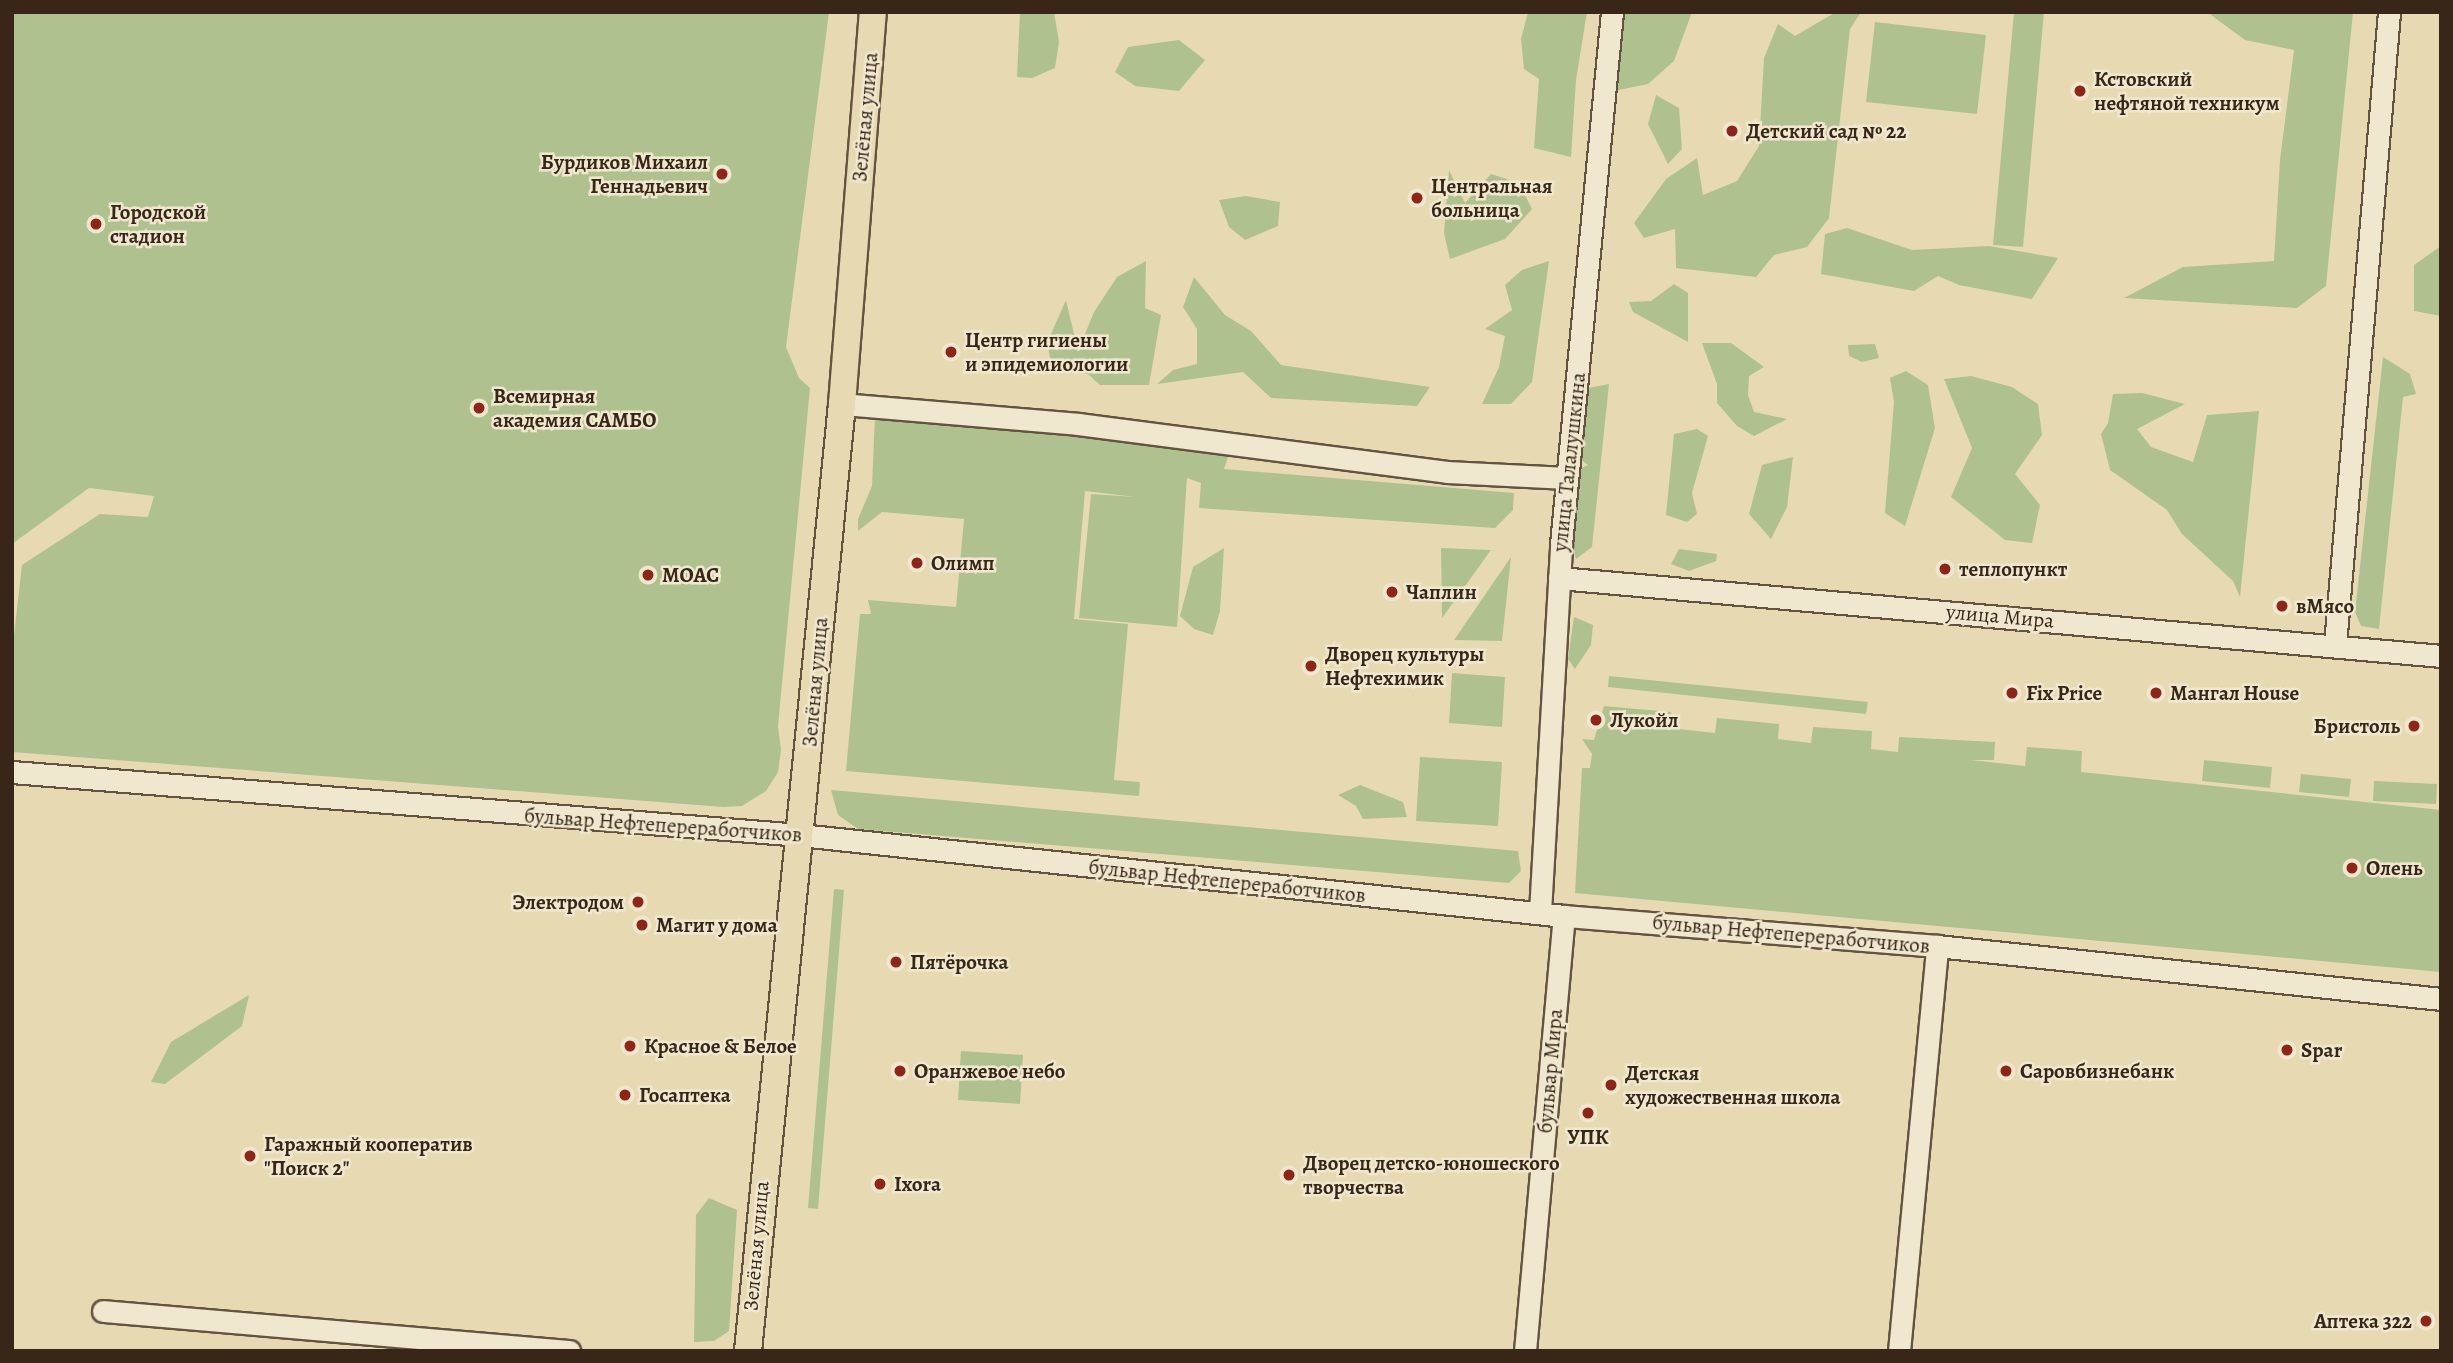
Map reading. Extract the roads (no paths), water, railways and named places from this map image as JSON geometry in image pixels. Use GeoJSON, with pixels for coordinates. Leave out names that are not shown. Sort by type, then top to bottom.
{"type":"FeatureCollection","features":[{"type":"Feature","properties":{"kind":"main road","name":"Зелёная улица"},"geometry":{"type":"LineString","coordinates":[[748,1351],[842,404],[873,12]]}},
{"type":"Feature","properties":{"kind":"street","name":"улица Талалушкина"},"geometry":{"type":"LineString","coordinates":[[1539,912],[1567,478],[1612,12]]}},
{"type":"Feature","properties":{"kind":"street"},"geometry":{"type":"LineString","coordinates":[[2335,645],[2389,12]]}},
{"type":"Feature","properties":{"kind":"street"},"geometry":{"type":"LineString","coordinates":[[842,404],[1077,424],[1447,472],[1567,478]]}},
{"type":"Feature","properties":{"kind":"street","name":"улица Мира"},"geometry":{"type":"LineString","coordinates":[[1559,578],[2441,656]]}},
{"type":"Feature","properties":{"kind":"street","name":"бульвар Нефтепереработчиков"},"geometry":{"type":"LineString","coordinates":[[12,772],[800,835],[1564,916],[1937,946],[2441,999]]}},
{"type":"Feature","properties":{"kind":"street","name":"бульвар Мира"},"geometry":{"type":"LineString","coordinates":[[1525,1351],[1564,916]]}},
{"type":"Feature","properties":{"kind":"street"},"geometry":{"type":"LineString","coordinates":[[1899,1351],[1937,946]]}},
{"type":"Feature","properties":{"kind":"street"},"geometry":{"type":"LineString","coordinates":[[103,1311],[569,1351]]}},
{"type":"Feature","properties":{"kind":"place","name":"Кстовский нефтяной техникум"},"geometry":{"type":"Point","coordinates":[2080,91]}},
{"type":"Feature","properties":{"kind":"place","name":"Детский сад № 22"},"geometry":{"type":"Point","coordinates":[1732,131]}},
{"type":"Feature","properties":{"kind":"place","name":"Бурдиков Михаил Геннадьевич"},"geometry":{"type":"Point","coordinates":[722,174]}},
{"type":"Feature","properties":{"kind":"place","name":"Центральная больница"},"geometry":{"type":"Point","coordinates":[1417,198]}},
{"type":"Feature","properties":{"kind":"place","name":"Городской стадион"},"geometry":{"type":"Point","coordinates":[96,224]}},
{"type":"Feature","properties":{"kind":"place","name":"Центр гигиены и эпидемиологии"},"geometry":{"type":"Point","coordinates":[951,352]}},
{"type":"Feature","properties":{"kind":"place","name":"Всемирная академия САМБО"},"geometry":{"type":"Point","coordinates":[479,408]}},
{"type":"Feature","properties":{"kind":"place","name":"Олимп"},"geometry":{"type":"Point","coordinates":[917,563]}},
{"type":"Feature","properties":{"kind":"place","name":"теплопункт"},"geometry":{"type":"Point","coordinates":[1945,569]}},
{"type":"Feature","properties":{"kind":"place","name":"МОАС"},"geometry":{"type":"Point","coordinates":[648,575]}},
{"type":"Feature","properties":{"kind":"place","name":"Чаплин"},"geometry":{"type":"Point","coordinates":[1392,592]}},
{"type":"Feature","properties":{"kind":"place","name":"вМясо"},"geometry":{"type":"Point","coordinates":[2282,606]}},
{"type":"Feature","properties":{"kind":"place","name":"Дворец культуры Нефтехимик"},"geometry":{"type":"Point","coordinates":[1311,666]}},
{"type":"Feature","properties":{"kind":"place","name":"Fix Price"},"geometry":{"type":"Point","coordinates":[2012,693]}},
{"type":"Feature","properties":{"kind":"place","name":"Мангал House"},"geometry":{"type":"Point","coordinates":[2156,693]}},
{"type":"Feature","properties":{"kind":"place","name":"Лукойл"},"geometry":{"type":"Point","coordinates":[1596,720]}},
{"type":"Feature","properties":{"kind":"place","name":"Бристоль"},"geometry":{"type":"Point","coordinates":[2414,726]}},
{"type":"Feature","properties":{"kind":"place","name":"Олень"},"geometry":{"type":"Point","coordinates":[2352,868]}},
{"type":"Feature","properties":{"kind":"place","name":"Электродом"},"geometry":{"type":"Point","coordinates":[638,902]}},
{"type":"Feature","properties":{"kind":"place","name":"Магит у дома"},"geometry":{"type":"Point","coordinates":[642,925]}},
{"type":"Feature","properties":{"kind":"place","name":"Пятёрочка"},"geometry":{"type":"Point","coordinates":[896,962]}},
{"type":"Feature","properties":{"kind":"place","name":"Красное & Белое"},"geometry":{"type":"Point","coordinates":[630,1046]}},
{"type":"Feature","properties":{"kind":"place","name":"Spar"},"geometry":{"type":"Point","coordinates":[2287,1050]}},
{"type":"Feature","properties":{"kind":"place","name":"Оранжевое небо"},"geometry":{"type":"Point","coordinates":[900,1071]}},
{"type":"Feature","properties":{"kind":"place","name":"Саровбизнебанк"},"geometry":{"type":"Point","coordinates":[2006,1071]}},
{"type":"Feature","properties":{"kind":"place","name":"Детская художественная школа"},"geometry":{"type":"Point","coordinates":[1611,1085]}},
{"type":"Feature","properties":{"kind":"place","name":"Госаптека"},"geometry":{"type":"Point","coordinates":[625,1095]}},
{"type":"Feature","properties":{"kind":"place","name":"УПК"},"geometry":{"type":"Point","coordinates":[1588,1113]}},
{"type":"Feature","properties":{"kind":"place","name":"Гаражный кооператив \"Поиск 2\""},"geometry":{"type":"Point","coordinates":[250,1156]}},
{"type":"Feature","properties":{"kind":"place","name":"Дворец детско-юношеского творчества"},"geometry":{"type":"Point","coordinates":[1289,1175]}},
{"type":"Feature","properties":{"kind":"place","name":"Ixora"},"geometry":{"type":"Point","coordinates":[880,1184]}},
{"type":"Feature","properties":{"kind":"place","name":"Аптека 322"},"geometry":{"type":"Point","coordinates":[2426,1321]}}]}
